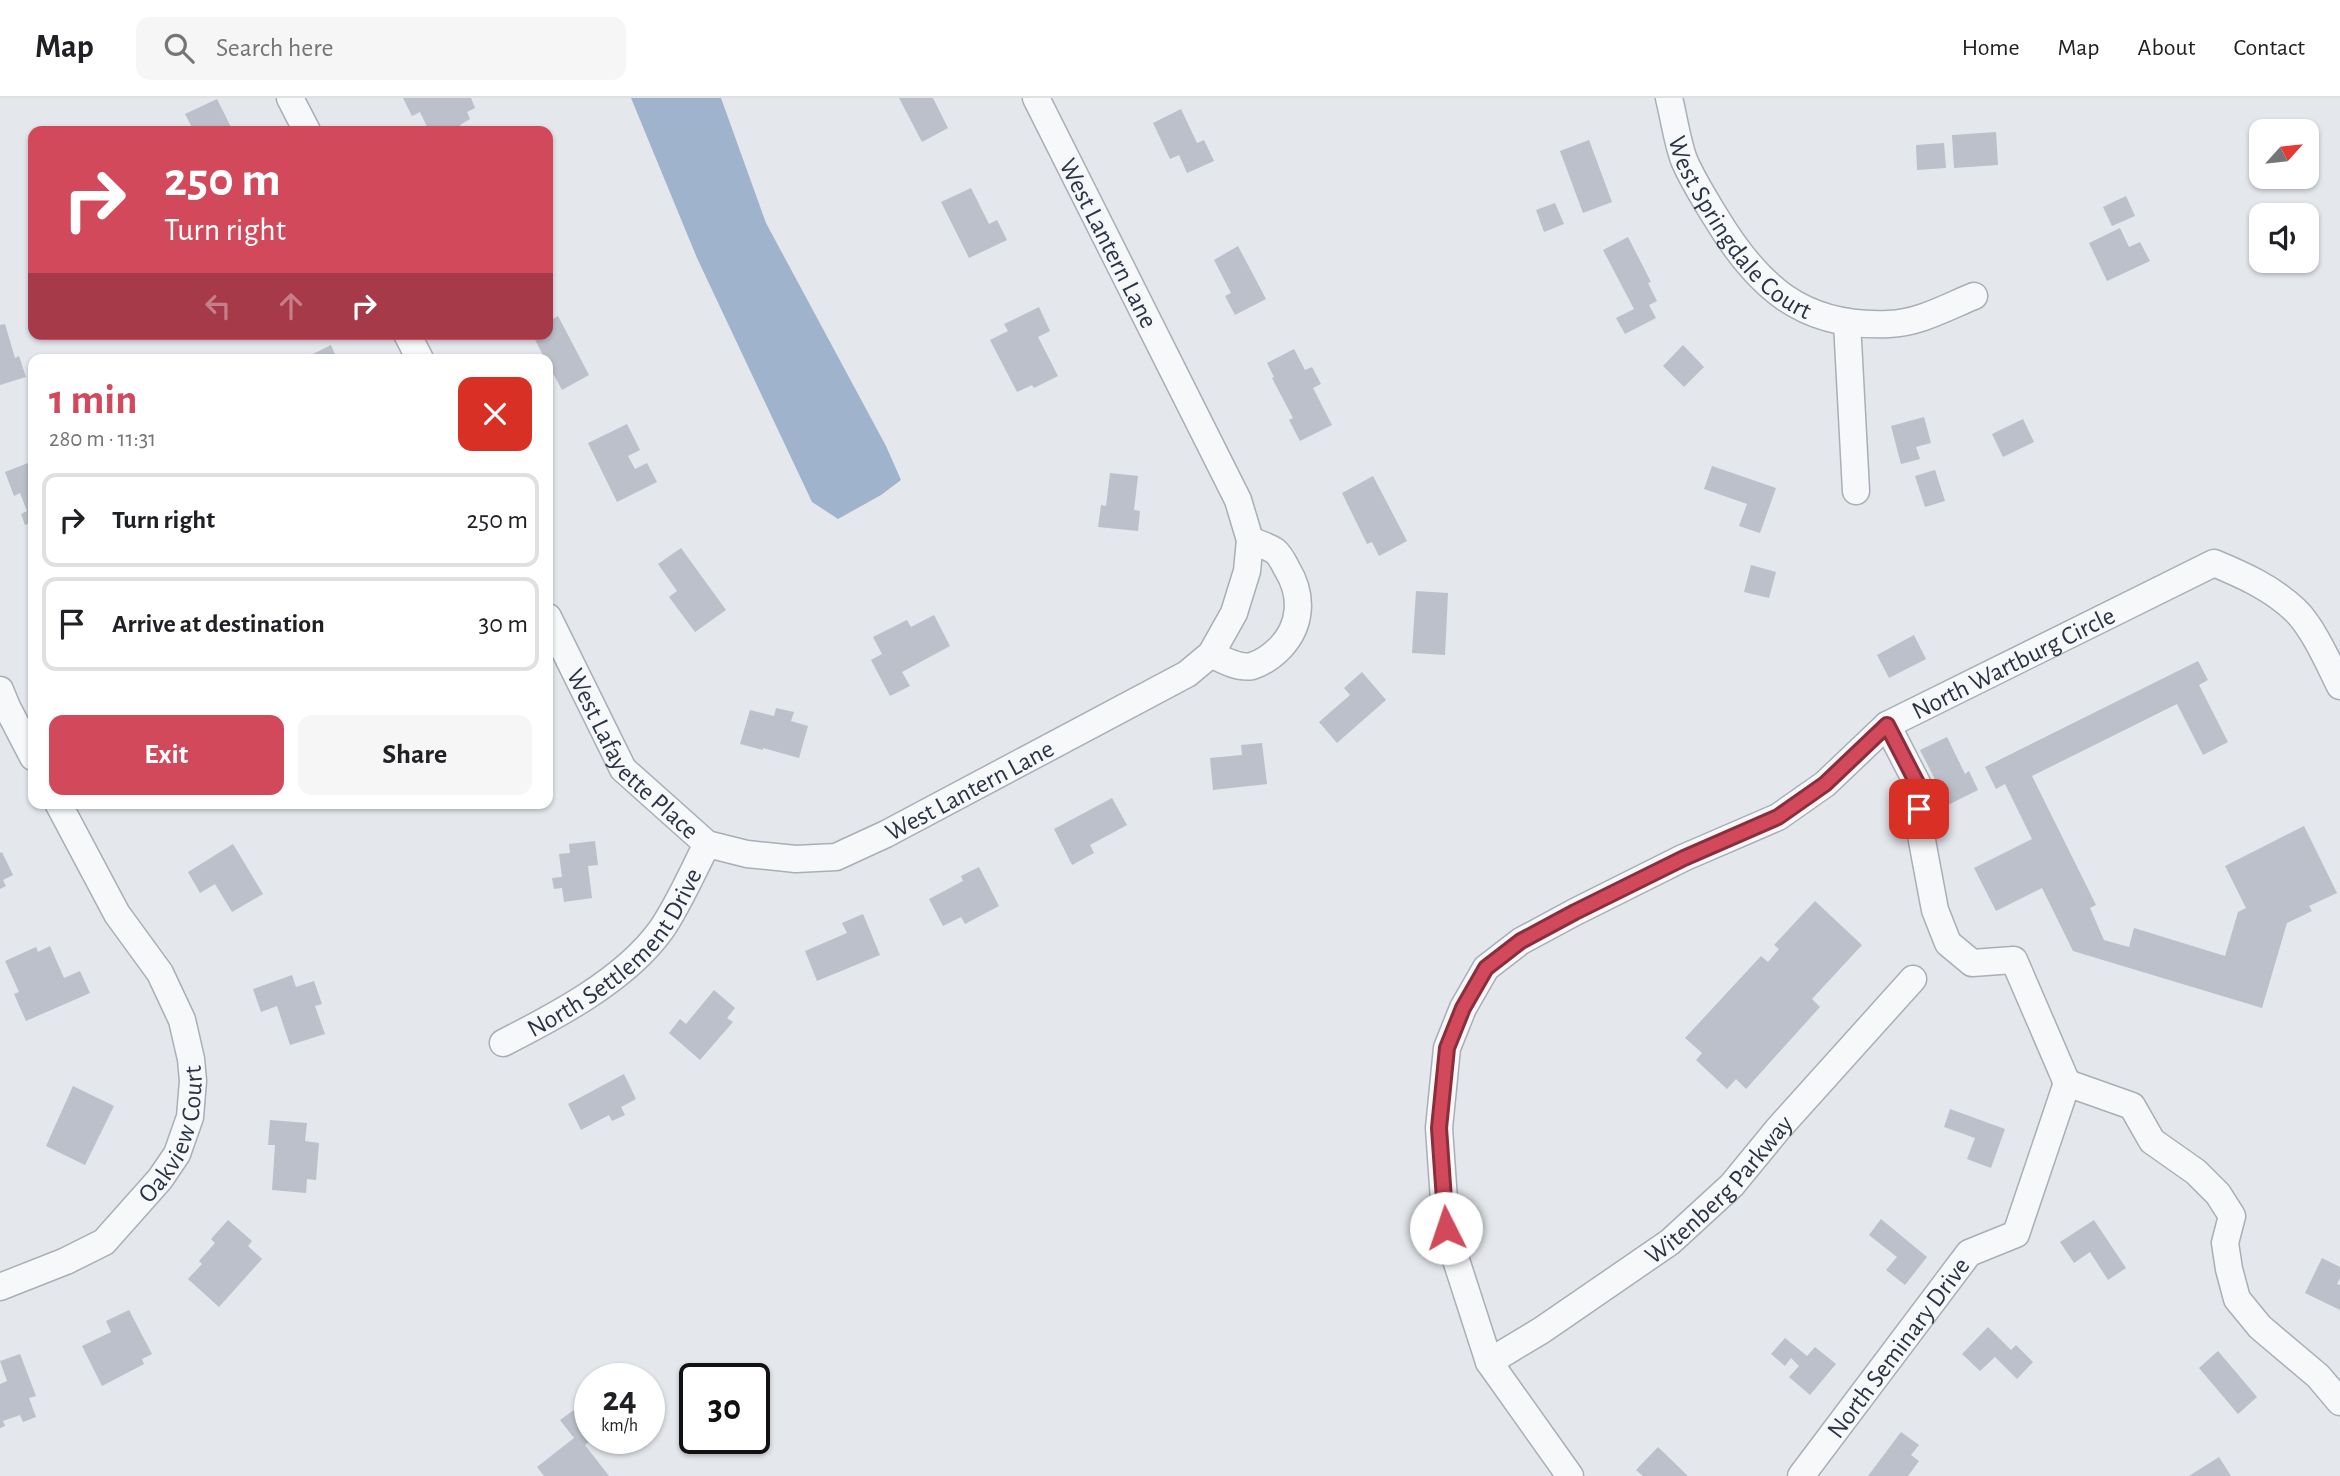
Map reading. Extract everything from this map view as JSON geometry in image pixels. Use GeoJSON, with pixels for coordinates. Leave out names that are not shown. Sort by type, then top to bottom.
{"type":"FeatureCollection","features":[{"type":"Feature","properties":{"kind":"street"},"geometry":{"type":"LineString","coordinates":[[290,98],[304,126]]}},
{"type":"Feature","properties":{"kind":"street","name":"West Lantern Lane"},"geometry":{"type":"LineString","coordinates":[[707,844],[747,854],[796,859],[836,857],[886,834],[1186,674],[1211,654],[1237,603],[1247,571],[1250,540],[1238,500],[1035,98]]}},
{"type":"Feature","properties":{"kind":"street","name":"West Springdale Court"},"geometry":{"type":"LineString","coordinates":[[1669,98],[1684,159],[1703,196],[1746,263],[1773,291],[1813,314],[1847,322],[1890,324],[1921,318],[1974,296]]}},
{"type":"Feature","properties":{"kind":"street"},"geometry":{"type":"LineString","coordinates":[[1847,322],[1856,491]]}},
{"type":"Feature","properties":{"kind":"street"},"geometry":{"type":"LineString","coordinates":[[1211,654],[1230,663],[1252,666],[1272,656],[1295,625],[1299,605],[1296,586],[1276,552],[1250,540]]}},
{"type":"Feature","properties":{"kind":"street","name":"North Wartburg Circle"},"geometry":{"type":"LineString","coordinates":[[1570,1476],[1489,1362],[1446,1228],[1439,1128],[1447,1048],[1463,1008],[1486,968],[1521,941],[1575,912],[1684,858],[1778,817],[1825,784],[1887,725],[2214,563],[2256,581],[2296,611],[2325,654],[2340,686]]}},
{"type":"Feature","properties":{"kind":"street","name":"West Lafayette Place"},"geometry":{"type":"LineString","coordinates":[[553,627],[623,769],[707,844]]}},
{"type":"Feature","properties":{"kind":"street"},"geometry":{"type":"LineString","coordinates":[[0,690],[28,748]]}},
{"type":"Feature","properties":{"kind":"street"},"geometry":{"type":"LineString","coordinates":[[1887,725],[1919,787],[1920,830],[1936,910],[1948,943],[1972,963],[2014,960],[2067,1083],[2132,1106],[2152,1142],[2196,1172],[2218,1194],[2232,1216],[2225,1243],[2237,1299],[2260,1327],[2318,1376],[2340,1402]]}},
{"type":"Feature","properties":{"kind":"street","name":"Oakview Court"},"geometry":{"type":"LineString","coordinates":[[0,1287],[66,1261],[104,1242],[177,1154],[190,1117],[193,1081],[182,1020],[160,973],[117,914],[61,809]]}},
{"type":"Feature","properties":{"kind":"street","name":"North Settlement Drive"},"geometry":{"type":"LineString","coordinates":[[503,1043],[565,1011],[638,956],[661,930],[707,844]]}},
{"type":"Feature","properties":{"kind":"street","name":"Witenberg Parkway"},"geometry":{"type":"LineString","coordinates":[[1489,1362],[1542,1330],[1670,1242],[1732,1185],[1778,1129],[1913,979]]}},
{"type":"Feature","properties":{"kind":"street","name":"North Seminary Drive"},"geometry":{"type":"LineString","coordinates":[[1801,1476],[1969,1253],[2016,1234],[2067,1083]]}},
{"type":"Feature","properties":{"kind":"water"},"geometry":{"type":"Polygon","coordinates":[[[631,98],[721,98],[766,223],[886,446],[901,480],[881,495],[838,519],[812,502],[697,258],[631,98]]]}},
{"type":"Feature","properties":{"kind":"building"},"geometry":{"type":"Polygon","coordinates":[[[403,98],[471,98],[475,108],[467,112],[470,119],[460,126],[427,126],[420,112],[412,116],[403,98]]]}},
{"type":"Feature","properties":{"kind":"building"},"geometry":{"type":"Polygon","coordinates":[[[899,98],[933,98],[948,128],[922,142],[899,98]]]}},
{"type":"Feature","properties":{"kind":"building"},"geometry":{"type":"Polygon","coordinates":[[[217,99],[230,126],[191,126],[185,114],[217,99]]]}},
{"type":"Feature","properties":{"kind":"building"},"geometry":{"type":"Polygon","coordinates":[[[1181,109],[1197,143],[1204,140],[1214,161],[1187,173],[1179,155],[1170,159],[1153,123],[1181,109]]]}},
{"type":"Feature","properties":{"kind":"building"},"geometry":{"type":"Polygon","coordinates":[[[1996,132],[1998,165],[1954,168],[1952,135],[1996,132]]]}},
{"type":"Feature","properties":{"kind":"building"},"geometry":{"type":"Polygon","coordinates":[[[1589,140],[1612,202],[1583,213],[1560,151],[1589,140]]]}},
{"type":"Feature","properties":{"kind":"building"},"geometry":{"type":"Polygon","coordinates":[[[1944,143],[1946,168],[1917,170],[1916,145],[1944,143]]]}},
{"type":"Feature","properties":{"kind":"building"},"geometry":{"type":"Polygon","coordinates":[[[971,188],[989,224],[997,220],[1007,240],[969,258],[941,202],[971,188]]]}},
{"type":"Feature","properties":{"kind":"building"},"geometry":{"type":"Polygon","coordinates":[[[2126,196],[2135,216],[2112,226],[2103,207],[2126,196]]]}},
{"type":"Feature","properties":{"kind":"building"},"geometry":{"type":"Polygon","coordinates":[[[1555,203],[1564,224],[1544,232],[1536,210],[1555,203]]]}},
{"type":"Feature","properties":{"kind":"building"},"geometry":{"type":"Polygon","coordinates":[[[2120,228],[2129,247],[2140,242],[2150,261],[2107,281],[2089,243],[2120,228]]]}},
{"type":"Feature","properties":{"kind":"building"},"geometry":{"type":"Polygon","coordinates":[[[1628,237],[1651,282],[1648,283],[1657,301],[1649,305],[1656,318],[1625,334],[1616,318],[1634,309],[1603,250],[1628,237]]]}},
{"type":"Feature","properties":{"kind":"building"},"geometry":{"type":"Polygon","coordinates":[[[1238,246],[1266,299],[1235,315],[1225,296],[1231,293],[1214,260],[1238,246]]]}},
{"type":"Feature","properties":{"kind":"building"},"geometry":{"type":"Polygon","coordinates":[[[1039,307],[1050,331],[1038,337],[1058,376],[1034,388],[1032,385],[1017,392],[990,340],[1008,331],[1004,324],[1039,307]]]}},
{"type":"Feature","properties":{"kind":"building"},"geometry":{"type":"Polygon","coordinates":[[[558,316],[589,375],[562,390],[553,373],[553,354],[542,354],[535,340],[553,340],[553,319],[558,316]]]}},
{"type":"Feature","properties":{"kind":"building"},"geometry":{"type":"Polygon","coordinates":[[[5,324],[15,358],[19,356],[26,377],[0,385],[0,325],[5,324]]]}},
{"type":"Feature","properties":{"kind":"building"},"geometry":{"type":"Polygon","coordinates":[[[331,345],[335,354],[313,354],[331,345]]]}},
{"type":"Feature","properties":{"kind":"building"},"geometry":{"type":"Polygon","coordinates":[[[1683,345],[1704,367],[1684,387],[1663,366],[1683,345]]]}},
{"type":"Feature","properties":{"kind":"building"},"geometry":{"type":"Polygon","coordinates":[[[1294,349],[1305,370],[1312,367],[1321,384],[1313,388],[1332,425],[1300,441],[1289,420],[1293,418],[1267,363],[1294,349]]]}},
{"type":"Feature","properties":{"kind":"building"},"geometry":{"type":"Polygon","coordinates":[[[1924,417],[1931,443],[1916,447],[1920,459],[1901,464],[1891,426],[1924,417]]]}},
{"type":"Feature","properties":{"kind":"building"},"geometry":{"type":"Polygon","coordinates":[[[2023,419],[2034,442],[2003,457],[1992,434],[2023,419]]]}},
{"type":"Feature","properties":{"kind":"building"},"geometry":{"type":"Polygon","coordinates":[[[627,424],[640,450],[628,456],[635,469],[647,463],[657,482],[617,502],[588,443],[627,424]]]}},
{"type":"Feature","properties":{"kind":"building"},"geometry":{"type":"Polygon","coordinates":[[[28,463],[28,524],[25,525],[21,514],[27,511],[20,493],[14,496],[5,472],[28,463]]]}},
{"type":"Feature","properties":{"kind":"building"},"geometry":{"type":"Polygon","coordinates":[[[1712,466],[1776,488],[1760,533],[1739,526],[1747,504],[1704,489],[1712,466]]]}},
{"type":"Feature","properties":{"kind":"building"},"geometry":{"type":"Polygon","coordinates":[[[1935,470],[1945,501],[1925,507],[1915,476],[1935,470]]]}},
{"type":"Feature","properties":{"kind":"building"},"geometry":{"type":"Polygon","coordinates":[[[1110,473],[1138,476],[1134,510],[1140,511],[1138,531],[1098,527],[1101,505],[1106,506],[1110,473]]]}},
{"type":"Feature","properties":{"kind":"building"},"geometry":{"type":"Polygon","coordinates":[[[1373,476],[1407,541],[1379,556],[1372,542],[1367,544],[1342,493],[1373,476]]]}},
{"type":"Feature","properties":{"kind":"building"},"geometry":{"type":"Polygon","coordinates":[[[681,548],[726,610],[695,632],[669,597],[677,591],[658,564],[681,548]]]}},
{"type":"Feature","properties":{"kind":"building"},"geometry":{"type":"Polygon","coordinates":[[[1751,565],[1776,572],[1769,598],[1744,592],[1751,565]]]}},
{"type":"Feature","properties":{"kind":"building"},"geometry":{"type":"Polygon","coordinates":[[[1416,591],[1448,593],[1445,655],[1412,653],[1416,591]]]}},
{"type":"Feature","properties":{"kind":"building"},"geometry":{"type":"Polygon","coordinates":[[[934,615],[950,646],[902,672],[910,686],[890,696],[871,660],[882,654],[873,637],[907,620],[911,627],[934,615]]]}},
{"type":"Feature","properties":{"kind":"building"},"geometry":{"type":"Polygon","coordinates":[[[1914,635],[1926,659],[1889,678],[1877,655],[1914,635]]]}},
{"type":"Feature","properties":{"kind":"building"},"geometry":{"type":"Polygon","coordinates":[[[2198,661],[2208,680],[2199,685],[2228,742],[2203,755],[2177,704],[2032,776],[2096,905],[2090,908],[2104,940],[2129,947],[2134,928],[2225,956],[2238,912],[2246,908],[2225,866],[2304,826],[2337,893],[2309,906],[2312,911],[2287,923],[2262,1008],[2073,951],[2042,888],[1996,911],[1974,868],[2032,839],[2005,784],[1996,789],[1985,767],[2198,661]]]}},
{"type":"Feature","properties":{"kind":"building"},"geometry":{"type":"Polygon","coordinates":[[[1362,672],[1386,700],[1337,743],[1319,722],[1350,695],[1344,688],[1362,672]]]}},
{"type":"Feature","properties":{"kind":"building"},"geometry":{"type":"Polygon","coordinates":[[[776,708],[794,712],[791,721],[808,726],[799,758],[740,744],[750,710],[774,716],[776,708]]]}},
{"type":"Feature","properties":{"kind":"building"},"geometry":{"type":"Polygon","coordinates":[[[1947,737],[1965,774],[1969,771],[1978,790],[1948,805],[1920,750],[1947,737]]]}},
{"type":"Feature","properties":{"kind":"building"},"geometry":{"type":"Polygon","coordinates":[[[1262,743],[1267,784],[1213,790],[1210,758],[1242,755],[1241,745],[1262,743]]]}},
{"type":"Feature","properties":{"kind":"building"},"geometry":{"type":"Polygon","coordinates":[[[1112,798],[1127,825],[1090,845],[1094,853],[1072,865],[1054,829],[1112,798]]]}},
{"type":"Feature","properties":{"kind":"building"},"geometry":{"type":"Polygon","coordinates":[[[595,841],[598,865],[588,866],[592,898],[564,902],[562,888],[554,889],[552,878],[562,877],[559,854],[570,853],[569,844],[595,841]]]}},
{"type":"Feature","properties":{"kind":"building"},"geometry":{"type":"Polygon","coordinates":[[[233,844],[263,894],[232,912],[215,884],[200,893],[188,872],[233,844]]]}},
{"type":"Feature","properties":{"kind":"building"},"geometry":{"type":"Polygon","coordinates":[[[2,852],[13,875],[3,880],[6,886],[0,889],[0,853],[2,852]]]}},
{"type":"Feature","properties":{"kind":"building"},"geometry":{"type":"Polygon","coordinates":[[[979,867],[999,906],[965,924],[961,917],[943,926],[929,899],[963,881],[961,876],[979,867]]]}},
{"type":"Feature","properties":{"kind":"building"},"geometry":{"type":"Polygon","coordinates":[[[1815,901],[1862,945],[1812,999],[1820,1007],[1746,1089],[1736,1079],[1727,1089],[1696,1060],[1702,1053],[1685,1038],[1761,956],[1768,962],[1779,949],[1774,945],[1815,901]]]}},
{"type":"Feature","properties":{"kind":"building"},"geometry":{"type":"Polygon","coordinates":[[[863,914],[880,955],[817,981],[805,951],[847,933],[842,923],[863,914]]]}},
{"type":"Feature","properties":{"kind":"building"},"geometry":{"type":"Polygon","coordinates":[[[50,946],[64,978],[80,971],[90,993],[26,1021],[14,994],[19,992],[5,961],[36,947],[38,952],[50,946]]]}},
{"type":"Feature","properties":{"kind":"building"},"geometry":{"type":"Polygon","coordinates":[[[292,975],[296,987],[314,981],[322,1004],[315,1006],[325,1034],[290,1045],[277,1006],[261,1012],[253,989],[292,975]]]}},
{"type":"Feature","properties":{"kind":"building"},"geometry":{"type":"Polygon","coordinates":[[[714,990],[735,1008],[727,1018],[733,1022],[700,1060],[669,1033],[680,1019],[686,1024],[714,990]]]}},
{"type":"Feature","properties":{"kind":"building"},"geometry":{"type":"Polygon","coordinates":[[[624,1074],[636,1099],[621,1107],[625,1115],[612,1121],[609,1115],[581,1130],[568,1104],[624,1074]]]}},
{"type":"Feature","properties":{"kind":"building"},"geometry":{"type":"Polygon","coordinates":[[[73,1086],[114,1106],[85,1165],[46,1146],[73,1086]]]}},
{"type":"Feature","properties":{"kind":"building"},"geometry":{"type":"Polygon","coordinates":[[[1950,1109],[2005,1129],[1991,1168],[1967,1159],[1975,1138],[1944,1127],[1950,1109]]]}},
{"type":"Feature","properties":{"kind":"building"},"geometry":{"type":"Polygon","coordinates":[[[270,1120],[307,1123],[305,1141],[319,1143],[316,1180],[307,1179],[306,1193],[272,1190],[275,1145],[268,1145],[270,1120]]]}},
{"type":"Feature","properties":{"kind":"building"},"geometry":{"type":"Polygon","coordinates":[[[1881,1219],[1927,1257],[1905,1285],[1886,1270],[1897,1257],[1869,1235],[1881,1219]]]}},
{"type":"Feature","properties":{"kind":"building"},"geometry":{"type":"Polygon","coordinates":[[[228,1220],[252,1241],[248,1246],[262,1259],[219,1307],[188,1279],[202,1264],[199,1261],[215,1243],[211,1239],[228,1220]]]}},
{"type":"Feature","properties":{"kind":"building"},"geometry":{"type":"Polygon","coordinates":[[[2094,1220],[2126,1268],[2108,1280],[2090,1252],[2074,1263],[2060,1242],[2094,1220]]]}},
{"type":"Feature","properties":{"kind":"building"},"geometry":{"type":"Polygon","coordinates":[[[2322,1258],[2340,1267],[2337,1284],[2340,1285],[2340,1310],[2305,1293],[2322,1258]]]}},
{"type":"Feature","properties":{"kind":"building"},"geometry":{"type":"Polygon","coordinates":[[[129,1310],[152,1354],[142,1359],[144,1364],[102,1386],[82,1346],[111,1332],[106,1321],[129,1310]]]}},
{"type":"Feature","properties":{"kind":"building"},"geometry":{"type":"Polygon","coordinates":[[[1988,1327],[2011,1350],[2016,1345],[2033,1362],[2017,1379],[1995,1357],[1980,1371],[1962,1354],[1988,1327]]]}},
{"type":"Feature","properties":{"kind":"building"},"geometry":{"type":"Polygon","coordinates":[[[1785,1338],[1807,1356],[1815,1347],[1836,1364],[1810,1395],[1789,1377],[1799,1366],[1791,1358],[1785,1366],[1771,1354],[1785,1338]]]}},
{"type":"Feature","properties":{"kind":"building"},"geometry":{"type":"Polygon","coordinates":[[[2218,1351],[2257,1397],[2238,1414],[2199,1368],[2218,1351]]]}},
{"type":"Feature","properties":{"kind":"building"},"geometry":{"type":"Polygon","coordinates":[[[20,1354],[36,1396],[29,1398],[36,1417],[23,1422],[20,1415],[3,1421],[5,1426],[0,1428],[0,1384],[7,1381],[0,1361],[20,1354]]]}},
{"type":"Feature","properties":{"kind":"building"},"geometry":{"type":"Polygon","coordinates":[[[574,1410],[574,1438],[560,1420],[574,1410]]]}},
{"type":"Feature","properties":{"kind":"building"},"geometry":{"type":"Polygon","coordinates":[[[1901,1432],[1919,1445],[1911,1455],[1919,1461],[1908,1476],[1868,1476],[1901,1432]]]}},
{"type":"Feature","properties":{"kind":"building"},"geometry":{"type":"Polygon","coordinates":[[[574,1438],[574,1454],[592,1454],[609,1476],[544,1476],[537,1467],[574,1438]]]}},
{"type":"Feature","properties":{"kind":"building"},"geometry":{"type":"Polygon","coordinates":[[[1658,1447],[1688,1476],[1643,1476],[1636,1470],[1658,1447]]]}},
{"type":"Feature","properties":{"kind":"building"},"geometry":{"type":"Polygon","coordinates":[[[2219,1457],[2231,1476],[2189,1476],[2219,1457]]]}},
{"type":"Feature","properties":{"kind":"route"},"geometry":{"type":"LineString","coordinates":[[1446,1228],[1439,1128],[1447,1048],[1463,1008],[1486,968],[1521,941],[1575,912],[1684,858],[1778,817],[1825,784],[1887,725],[1919,787],[1919,809]]}}]}
